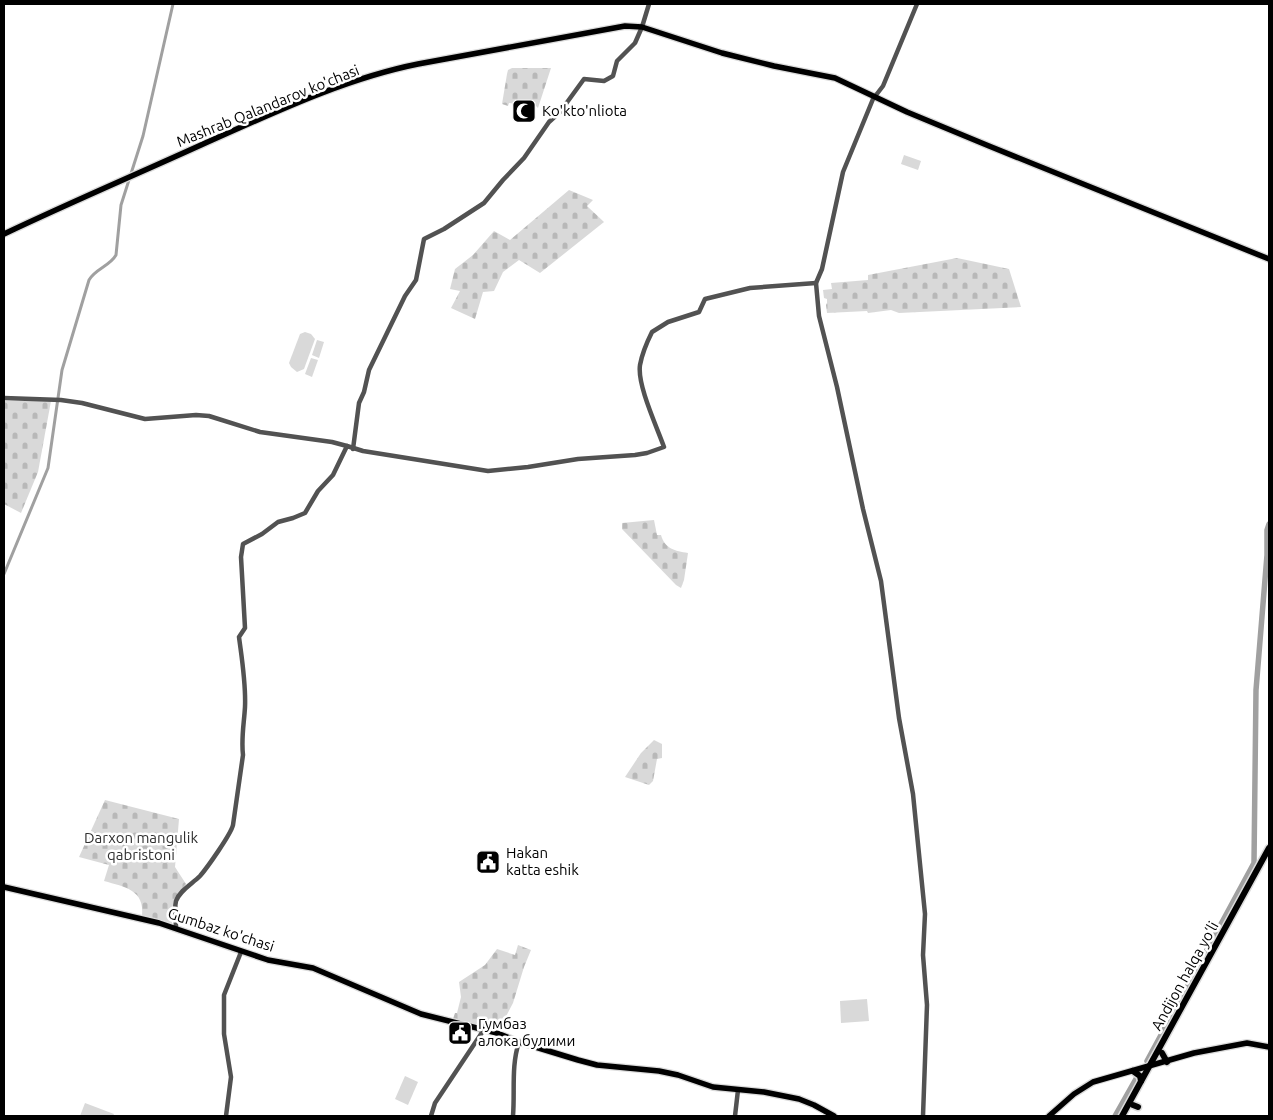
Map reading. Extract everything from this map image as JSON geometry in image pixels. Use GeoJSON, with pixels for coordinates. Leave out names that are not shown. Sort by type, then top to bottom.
{"type":"FeatureCollection","features":[{"type":"Feature","properties":{"kind":"highway","name":"Andijon halqa yo‘li"},"geometry":{"type":"LineString","coordinates":[[1127,1116],[1269,848]]}},
{"type":"Feature","properties":{"kind":"highway","name":"Andijon halqa yo‘li"},"geometry":{"type":"LineString","coordinates":[[1122,1116],[1133,1105],[1141,1081],[1162,1053],[1269,857]]}},
{"type":"Feature","properties":{"kind":"highway"},"geometry":{"type":"LineString","coordinates":[[1162,1053],[1167,1062]]}},
{"type":"Feature","properties":{"kind":"highway"},"geometry":{"type":"LineString","coordinates":[[1133,1071],[1140,1076],[1141,1081]]}},
{"type":"Feature","properties":{"kind":"highway"},"geometry":{"type":"LineString","coordinates":[[1118,1116],[1121,1109],[1133,1105]]}},
{"type":"Feature","properties":{"kind":"main road"},"geometry":{"type":"LineString","coordinates":[[642,27],[722,53],[835,78],[907,112],[1269,260]]}},
{"type":"Feature","properties":{"kind":"main road","name":"Mashrab Qalandarov ko'chasi"},"geometry":{"type":"LineString","coordinates":[[4,234],[135,174],[303,101],[399,68],[616,28],[642,27]]}},
{"type":"Feature","properties":{"kind":"main road","name":"Gumbaz ko'chasi"},"geometry":{"type":"LineString","coordinates":[[4,887],[176,928],[268,960],[313,968],[422,1014],[497,1033],[519,1042],[597,1065],[659,1071],[678,1075],[713,1088],[764,1092],[799,1099],[814,1104],[834,1116]]}},
{"type":"Feature","properties":{"kind":"main road"},"geometry":{"type":"LineString","coordinates":[[1049,1116],[1074,1094],[1093,1082],[1194,1053],[1247,1043],[1269,1047]]}},
{"type":"Feature","properties":{"kind":"street"},"geometry":{"type":"LineString","coordinates":[[353,449],[359,403],[364,392],[369,370],[405,296],[416,280],[424,239],[444,229],[484,203],[524,158],[549,122],[560,112],[584,80],[604,80],[613,76],[617,61],[635,43],[649,4]]}},
{"type":"Feature","properties":{"kind":"street"},"geometry":{"type":"LineString","coordinates":[[917,4],[883,86],[873,100],[843,172],[822,270],[816,283],[819,316],[881,581],[899,718],[913,794],[925,914],[923,955],[927,1005],[923,1116]]}},
{"type":"Feature","properties":{"kind":"street"},"geometry":{"type":"LineString","coordinates":[[4,398],[60,400],[82,403],[145,419],[196,415],[209,416],[260,432],[488,471],[578,460],[612,458],[653,451],[664,447],[641,377],[640,366],[652,332],[668,322],[699,312],[705,299],[750,288],[816,283]]}},
{"type":"Feature","properties":{"kind":"street"},"geometry":{"type":"LineString","coordinates":[[176,928],[175,905],[177,899],[202,873],[230,833],[233,824],[243,755],[244,675],[239,636],[244,632],[245,628],[241,557],[243,544],[262,534],[278,522],[305,513],[318,491],[333,475],[347,446]]}},
{"type":"Feature","properties":{"kind":"street"},"geometry":{"type":"LineString","coordinates":[[226,1116],[231,1077],[224,1034],[224,995],[241,952]]}},
{"type":"Feature","properties":{"kind":"street"},"geometry":{"type":"LineString","coordinates":[[431,1116],[435,1103],[483,1030]]}},
{"type":"Feature","properties":{"kind":"street"},"geometry":{"type":"LineString","coordinates":[[513,1116],[513,1070],[519,1042]]}},
{"type":"Feature","properties":{"kind":"street"},"geometry":{"type":"LineString","coordinates":[[735,1116],[738,1090]]}},
{"type":"Feature","properties":{"kind":"green space"},"geometry":{"type":"Polygon","coordinates":[[[512,68],[551,68],[538,108],[536,106],[532,110],[518,106],[518,104],[509,103],[508,106],[502,104],[508,70],[512,68]]]}},
{"type":"Feature","properties":{"kind":"green space"},"geometry":{"type":"Polygon","coordinates":[[[904,155],[921,161],[918,170],[901,164],[904,155]]]}},
{"type":"Feature","properties":{"kind":"green space"},"geometry":{"type":"Polygon","coordinates":[[[569,190],[593,200],[587,206],[604,222],[540,273],[519,260],[503,272],[494,291],[483,292],[475,319],[451,308],[460,291],[450,289],[455,269],[473,255],[494,231],[510,240],[569,190]]]}},
{"type":"Feature","properties":{"kind":"green space"},"geometry":{"type":"Polygon","coordinates":[[[957,258],[1009,269],[1021,307],[899,313],[891,310],[868,313],[867,311],[827,313],[827,299],[824,298],[823,290],[832,289],[831,283],[868,280],[868,275],[957,258]]]}},
{"type":"Feature","properties":{"kind":"green space"},"geometry":{"type":"Polygon","coordinates":[[[305,332],[311,334],[315,339],[304,369],[297,372],[289,363],[300,334],[305,332]]]}},
{"type":"Feature","properties":{"kind":"green space"},"geometry":{"type":"Polygon","coordinates":[[[317,340],[324,342],[319,358],[312,355],[317,340]]]}},
{"type":"Feature","properties":{"kind":"green space"},"geometry":{"type":"Polygon","coordinates":[[[311,358],[318,360],[312,377],[305,374],[311,358]]]}},
{"type":"Feature","properties":{"kind":"green space"},"geometry":{"type":"Polygon","coordinates":[[[4,401],[51,401],[38,472],[21,513],[4,504],[4,401]]]}},
{"type":"Feature","properties":{"kind":"green space"},"geometry":{"type":"Polygon","coordinates":[[[654,520],[657,535],[661,535],[668,546],[688,553],[681,588],[622,529],[622,523],[654,520]]]}},
{"type":"Feature","properties":{"kind":"green space"},"geometry":{"type":"Polygon","coordinates":[[[654,740],[662,744],[662,758],[657,759],[653,781],[649,785],[625,777],[641,753],[654,740]]]}},
{"type":"Feature","properties":{"kind":"green space","name":"Darxon mangulik qabristoni"},"geometry":{"type":"Polygon","coordinates":[[[105,800],[179,819],[175,867],[186,884],[174,902],[172,924],[142,916],[142,907],[137,895],[126,888],[104,881],[109,865],[79,857],[105,800]]]}},
{"type":"Feature","properties":{"kind":"green space"},"geometry":{"type":"Polygon","coordinates":[[[518,945],[531,950],[513,1003],[502,1024],[499,1024],[496,1030],[453,1019],[455,1013],[457,1013],[461,997],[459,982],[485,965],[497,949],[515,955],[518,945]]]}},
{"type":"Feature","properties":{"kind":"green space"},"geometry":{"type":"Polygon","coordinates":[[[867,999],[869,1021],[841,1023],[840,1001],[867,999]]]}},
{"type":"Feature","properties":{"kind":"green space"},"geometry":{"type":"Polygon","coordinates":[[[405,1076],[418,1082],[408,1105],[395,1099],[405,1076]]]}},
{"type":"Feature","properties":{"kind":"green space"},"geometry":{"type":"Polygon","coordinates":[[[85,1103],[114,1114],[113,1116],[80,1116],[85,1103]]]}},
{"type":"Feature","properties":{"kind":"waterway"},"geometry":{"type":"LineString","coordinates":[[4,574],[48,468],[62,370],[89,280],[116,255],[121,205],[143,136],[173,4]]}},
{"type":"Feature","properties":{"kind":"waterway"},"geometry":{"type":"LineString","coordinates":[[1147,1061],[1254,863],[1256,690],[1267,555],[1267,530],[1269,524]]}},
{"type":"Feature","properties":{"kind":"waterway"},"geometry":{"type":"LineString","coordinates":[[1115,1116],[1137,1077]]}},
{"type":"Feature","properties":{"kind":"place","name":"Ko'kto'nliota"},"geometry":{"type":"Point","coordinates":[524,111]}},
{"type":"Feature","properties":{"kind":"place","name":"Hakan katta eshik"},"geometry":{"type":"Point","coordinates":[488,862]}},
{"type":"Feature","properties":{"kind":"place","name":"Гумбаз алока булими"},"geometry":{"type":"Point","coordinates":[460,1033]}}]}
